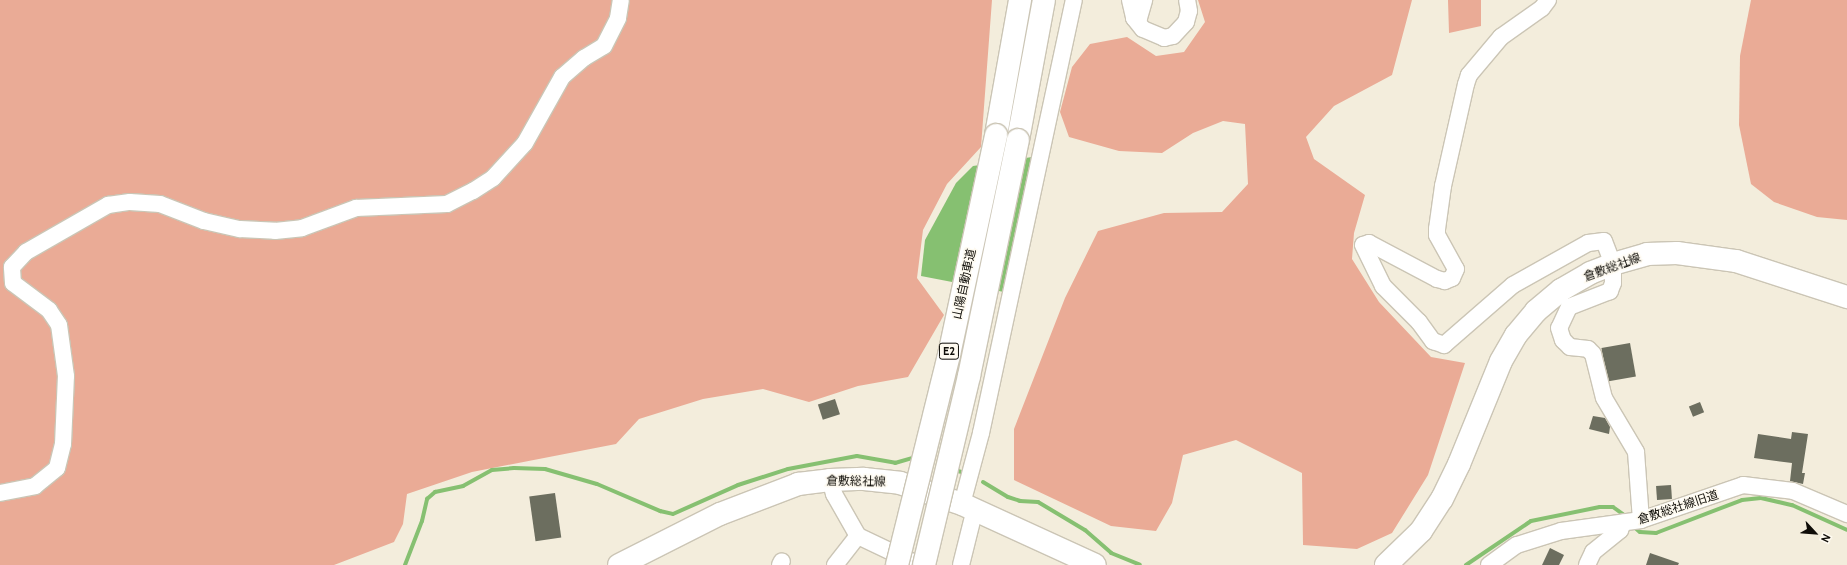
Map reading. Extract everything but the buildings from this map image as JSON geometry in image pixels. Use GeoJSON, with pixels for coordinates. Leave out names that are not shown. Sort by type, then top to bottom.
{"type":"FeatureCollection","features":[{"type":"Feature","properties":{"kind":"main road","name":"山陽自動車道"},"geometry":{"type":"LineString","coordinates":[[897,565],[949,355],[996,135],[1020,0]]}},
{"type":"Feature","properties":{"kind":"main road","name":"山陽自動車道"},"geometry":{"type":"LineString","coordinates":[[924,565],[969,376],[1018,140],[1044,0]]}},
{"type":"Feature","properties":{"kind":"main road","name":"倉敷総社線"},"geometry":{"type":"LineString","coordinates":[[1386,565],[1421,531],[1442,499],[1459,464],[1501,361],[1516,335],[1536,311],[1561,290],[1590,273],[1613,264],[1647,254],[1677,253],[1706,255],[1736,262],[1847,297]]}},
{"type":"Feature","properties":{"kind":"main road","name":"倉敷総社線"},"geometry":{"type":"LineString","coordinates":[[619,565],[720,514],[798,484],[830,480],[881,480],[969,507],[1095,565]]}},
{"type":"Feature","properties":{"kind":"street"},"geometry":{"type":"LineString","coordinates":[[0,493],[35,486],[56,468],[63,444],[66,376],[59,325],[49,310],[13,283],[12,267],[26,252],[108,205],[130,202],[160,204],[204,221],[240,229],[275,231],[302,228],[356,208],[446,204],[473,191],[493,178],[524,143],[562,77],[584,58],[604,46],[618,18],[621,0]]}},
{"type":"Feature","properties":{"kind":"street"},"geometry":{"type":"LineString","coordinates":[[961,565],[981,433],[1074,0]]}},
{"type":"Feature","properties":{"kind":"street"},"geometry":{"type":"LineString","coordinates":[[1130,0],[1134,18],[1143,29],[1155,36],[1164,38],[1173,36],[1186,22],[1189,11],[1187,0]]}},
{"type":"Feature","properties":{"kind":"street"},"geometry":{"type":"LineString","coordinates":[[1134,18],[1139,18],[1144,0]]}},
{"type":"Feature","properties":{"kind":"street"},"geometry":{"type":"LineString","coordinates":[[1548,0],[1542,8],[1501,37],[1469,75],[1443,186],[1437,229],[1437,235],[1456,269],[1452,278],[1445,281],[1437,280],[1369,243],[1363,245],[1383,286],[1419,322],[1433,341],[1444,345],[1513,285],[1588,243],[1604,241],[1613,264],[1613,283],[1610,290],[1569,307],[1559,328],[1563,340],[1570,347],[1588,349],[1592,354],[1604,398],[1636,452],[1631,522],[1593,552],[1587,565]]}},
{"type":"Feature","properties":{"kind":"street"},"geometry":{"type":"LineString","coordinates":[[830,480],[834,494],[858,536],[919,565]]}},
{"type":"Feature","properties":{"kind":"street","name":"倉敷総社線旧道"},"geometry":{"type":"LineString","coordinates":[[1489,565],[1517,545],[1561,531],[1631,522],[1743,485],[1793,491],[1847,514]]}},
{"type":"Feature","properties":{"kind":"street"},"geometry":{"type":"LineString","coordinates":[[835,565],[858,536]]}},
{"type":"Feature","properties":{"kind":"shaded area"},"geometry":{"type":"Polygon","coordinates":[[[0,0],[992,0],[981,147],[947,184],[923,230],[917,278],[944,315],[908,377],[858,386],[809,402],[763,389],[703,399],[639,419],[616,444],[472,472],[407,494],[403,524],[394,542],[334,565],[0,565],[0,0]]]}},
{"type":"Feature","properties":{"kind":"shaded area"},"geometry":{"type":"Polygon","coordinates":[[[1198,0],[1412,0],[1392,75],[1334,106],[1306,137],[1314,159],[1365,195],[1354,233],[1352,259],[1379,302],[1431,357],[1465,363],[1428,475],[1392,533],[1357,549],[1303,545],[1302,473],[1236,440],[1183,455],[1172,503],[1156,531],[1111,526],[1014,480],[1014,429],[1065,298],[1098,231],[1164,213],[1222,212],[1248,184],[1245,124],[1223,121],[1193,133],[1162,153],[1119,151],[1069,137],[1060,112],[1072,67],[1090,44],[1127,37],[1156,56],[1184,52],[1205,22],[1198,0]]]}},
{"type":"Feature","properties":{"kind":"shaded area"},"geometry":{"type":"Polygon","coordinates":[[[1448,0],[1481,0],[1481,26],[1449,33],[1448,0]]]}},
{"type":"Feature","properties":{"kind":"shaded area"},"geometry":{"type":"Polygon","coordinates":[[[1751,0],[1847,0],[1847,220],[1817,217],[1774,202],[1751,184],[1739,125],[1740,56],[1751,0]]]}},
{"type":"Feature","properties":{"kind":"shaded area"},"geometry":{"type":"Polygon","coordinates":[[[1032,157],[1004,292],[921,276],[925,240],[956,183],[973,166],[1032,157]]]}},
{"type":"Feature","properties":{"kind":"waterway"},"geometry":{"type":"LineString","coordinates":[[405,565],[422,521],[427,499],[435,492],[463,486],[492,470],[514,468],[545,469],[597,484],[660,511],[673,514],[738,485],[788,469],[857,456],[895,463],[916,457]]}},
{"type":"Feature","properties":{"kind":"waterway"},"geometry":{"type":"LineString","coordinates":[[953,469],[964,473]]}},
{"type":"Feature","properties":{"kind":"waterway"},"geometry":{"type":"LineString","coordinates":[[983,482],[1008,497],[1020,501],[1038,502],[1085,530],[1111,553],[1140,565]]}},
{"type":"Feature","properties":{"kind":"waterway"},"geometry":{"type":"LineString","coordinates":[[1633,526],[1640,532],[1656,533],[1742,500],[1761,498],[1792,505],[1847,530]]}},
{"type":"Feature","properties":{"kind":"waterway"},"geometry":{"type":"LineString","coordinates":[[1466,565],[1531,521],[1600,507],[1613,507],[1628,518]]}}]}
